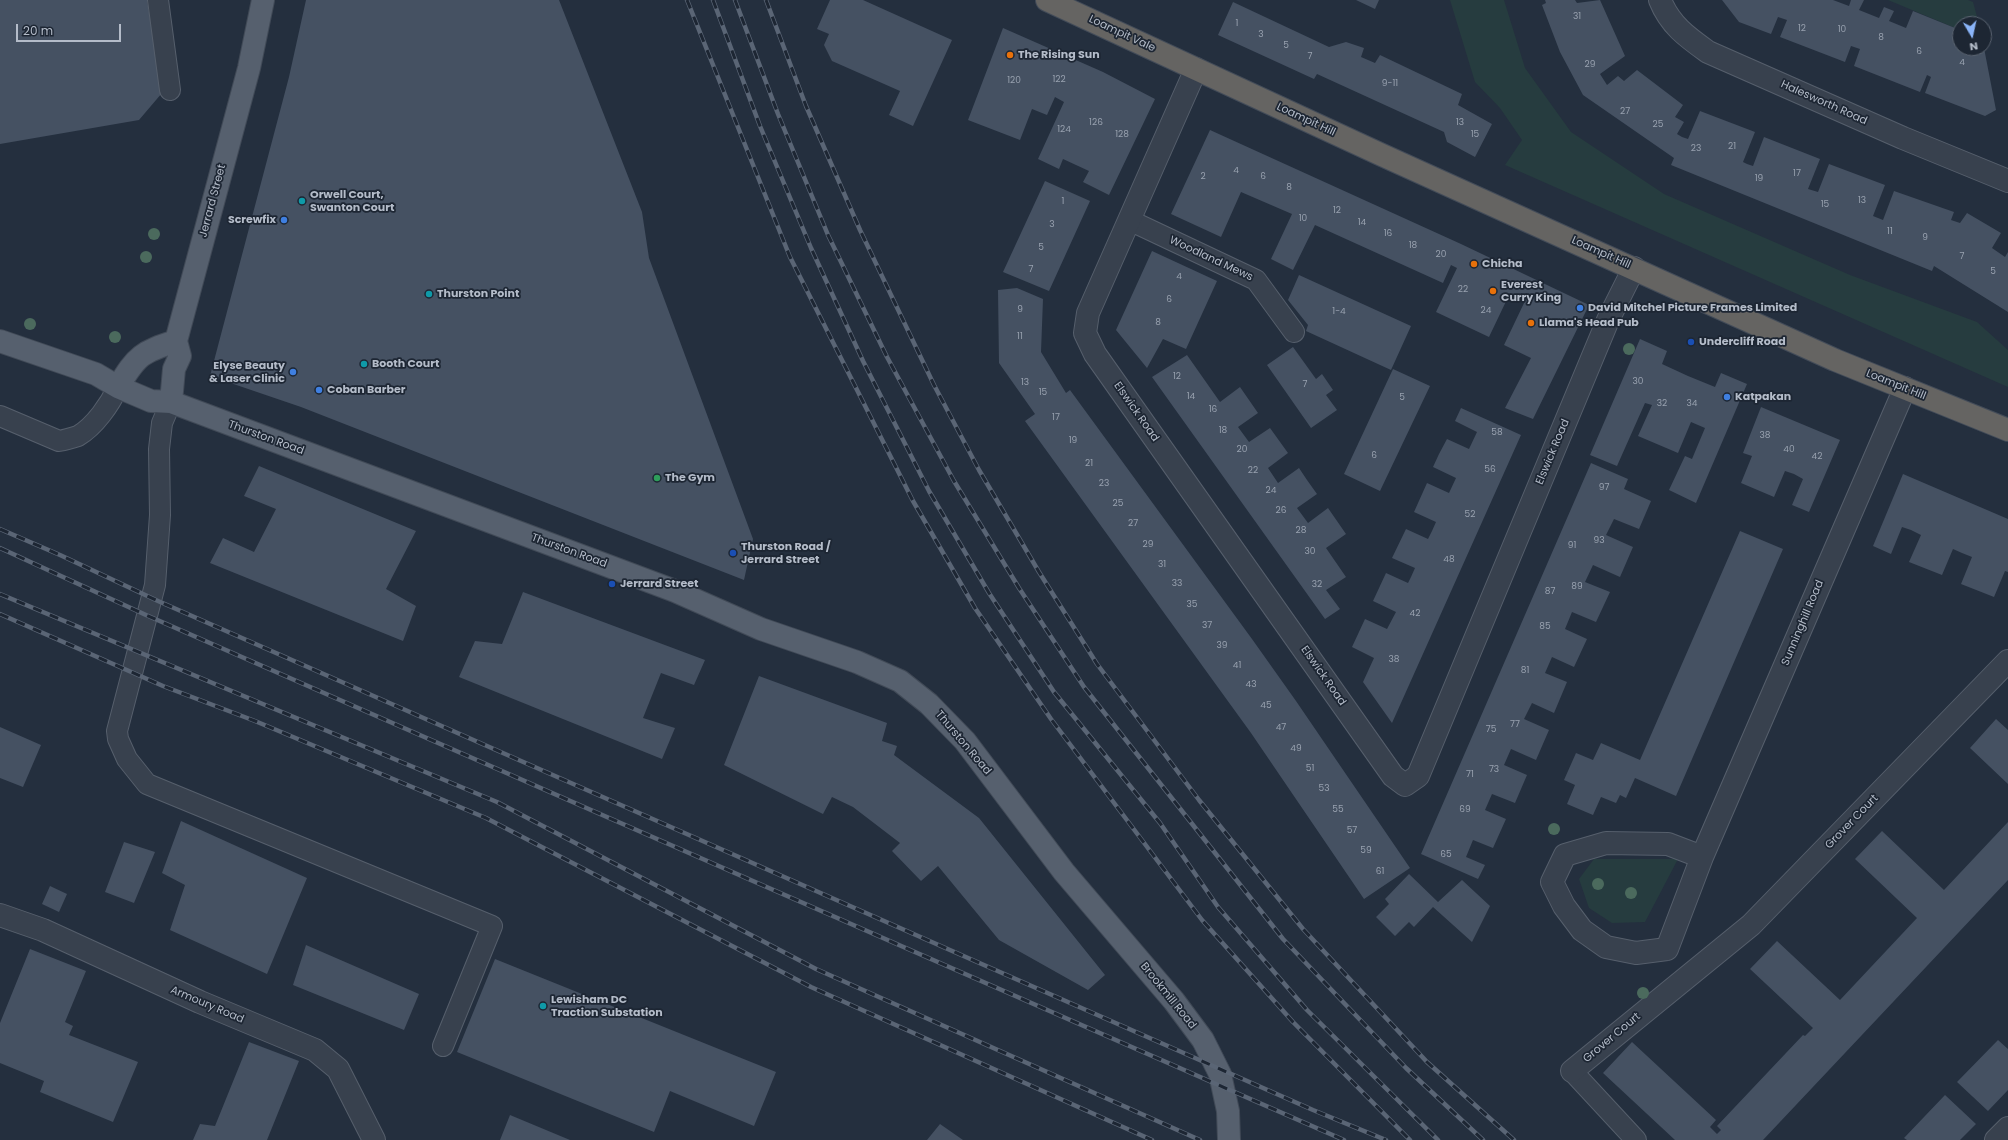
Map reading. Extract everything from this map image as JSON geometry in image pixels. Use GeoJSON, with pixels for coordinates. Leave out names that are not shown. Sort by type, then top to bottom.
{"type":"FeatureCollection","features":[{"type":"Feature","properties":{"kind":"highway","name":"Loampit Vale"},"geometry":{"type":"LineString","coordinates":[[1048,0],[1196,69]]}},
{"type":"Feature","properties":{"kind":"highway","name":"Loampit Hill"},"geometry":{"type":"LineString","coordinates":[[1196,69],[1835,360],[2008,430]]}},
{"type":"Feature","properties":{"kind":"main road","name":"Jerrard Street"},"geometry":{"type":"LineString","coordinates":[[171,402],[174,369],[180,356],[176,342],[248,68],[263,0]]}},
{"type":"Feature","properties":{"kind":"main road","name":"Thurston Road"},"geometry":{"type":"LineString","coordinates":[[0,341],[96,374],[118,387],[152,401],[171,402],[675,591],[762,629],[857,662],[900,681],[929,704],[965,741],[1064,872]]}},
{"type":"Feature","properties":{"kind":"main road"},"geometry":{"type":"LineString","coordinates":[[118,387],[138,358],[149,350],[176,342]]}},
{"type":"Feature","properties":{"kind":"main road","name":"Brookmill Road"},"geometry":{"type":"LineString","coordinates":[[1064,872],[1174,1001],[1203,1040],[1220,1074],[1228,1111],[1229,1140]]}},
{"type":"Feature","properties":{"kind":"street","name":"Halesworth Road"},"geometry":{"type":"LineString","coordinates":[[1660,0],[1663,8],[1682,34],[1708,52],[1903,138],[2008,181]]}},
{"type":"Feature","properties":{"kind":"street","name":"Elswick Road"},"geometry":{"type":"LineString","coordinates":[[1196,69],[1088,313],[1085,334],[1095,354],[1393,776],[1405,785],[1418,776],[1608,320],[1634,268]]}},
{"type":"Feature","properties":{"kind":"street","name":"Sunninghill Road"},"geometry":{"type":"LineString","coordinates":[[1667,949],[1702,857],[1905,388]]}},
{"type":"Feature","properties":{"kind":"street","name":"Grover Court"},"geometry":{"type":"LineString","coordinates":[[1572,1071],[1688,975],[1751,926],[2008,661]]}},
{"type":"Feature","properties":{"kind":"street"},"geometry":{"type":"LineString","coordinates":[[1688,975],[1667,949],[1636,953],[1606,947],[1582,930],[1564,906],[1552,882],[1565,855],[1606,844],[1668,844],[1702,857]]}},
{"type":"Feature","properties":{"kind":"street","name":"Armoury Road"},"geometry":{"type":"LineString","coordinates":[[0,915],[43,930],[200,1002],[315,1050],[338,1069],[374,1140]]}},
{"type":"Feature","properties":{"kind":"street"},"geometry":{"type":"LineString","coordinates":[[1996,1140],[2008,1128]]}},
{"type":"Feature","properties":{"kind":"lane"},"geometry":{"type":"LineString","coordinates":[[158,0],[170,90]]}},
{"type":"Feature","properties":{"kind":"lane","name":"Woodland Mews"},"geometry":{"type":"LineString","coordinates":[[1129,220],[1256,280],[1294,332]]}},
{"type":"Feature","properties":{"kind":"lane"},"geometry":{"type":"LineString","coordinates":[[0,416],[59,441],[78,435],[107,408],[118,387]]}},
{"type":"Feature","properties":{"kind":"lane"},"geometry":{"type":"LineString","coordinates":[[171,402],[162,423],[161,430],[160,515],[155,585],[117,731],[122,750],[147,784],[492,926],[443,1046]]}},
{"type":"Feature","properties":{"kind":"lane"},"geometry":{"type":"LineString","coordinates":[[1572,1071],[1636,1140]]}},
{"type":"Feature","properties":{"kind":"green space"},"geometry":{"type":"Polygon","coordinates":[[[1450,0],[1504,0],[1525,68],[1571,132],[1664,194],[1850,275],[1977,322],[2008,350],[2008,387],[1505,165],[1522,140],[1500,108],[1475,82],[1450,0]]]}},
{"type":"Feature","properties":{"kind":"green space"},"geometry":{"type":"Polygon","coordinates":[[[1888,0],[1968,0],[1973,2],[1977,16],[1952,16],[1952,27],[1888,0]]]}},
{"type":"Feature","properties":{"kind":"green space"},"geometry":{"type":"Polygon","coordinates":[[[1594,859],[1678,859],[1645,922],[1612,923],[1589,908],[1579,879],[1594,859]]]}},
{"type":"Feature","properties":{"kind":"building"},"geometry":{"type":"Polygon","coordinates":[[[0,0],[147,0],[162,93],[139,120],[0,144],[0,0]]]}},
{"type":"Feature","properties":{"kind":"building","name":"Thurston Point"},"geometry":{"type":"Polygon","coordinates":[[[306,0],[559,0],[642,212],[649,258],[753,539],[744,580],[301,407],[210,376],[289,77],[306,0]]]}},
{"type":"Feature","properties":{"kind":"building"},"geometry":{"type":"Polygon","coordinates":[[[830,0],[863,0],[952,40],[913,126],[889,115],[900,91],[832,61],[824,45],[829,34],[817,29],[830,0]]]}},
{"type":"Feature","properties":{"kind":"building"},"geometry":{"type":"Polygon","coordinates":[[[1356,0],[1379,0],[1375,9],[1356,0]]]}},
{"type":"Feature","properties":{"kind":"building"},"geometry":{"type":"Polygon","coordinates":[[[1545,0],[1575,0],[1577,3],[1600,0],[1625,56],[1600,74],[1607,85],[1618,76],[1624,81],[1637,70],[1683,105],[1675,117],[1684,122],[1677,134],[1682,137],[1688,139],[1700,111],[1755,132],[1743,162],[1747,164],[1753,166],[1764,137],[1820,159],[1808,189],[1818,192],[1829,164],[1885,185],[1873,216],[1883,220],[1894,191],[1954,212],[1951,220],[1960,223],[1967,213],[2001,233],[1992,248],[2005,257],[2008,252],[2008,312],[1934,266],[1932,271],[1671,165],[1674,158],[1583,95],[1560,52],[1542,5],[1546,3],[1545,0]]]}},
{"type":"Feature","properties":{"kind":"building"},"geometry":{"type":"Polygon","coordinates":[[[1722,0],[1833,0],[1849,6],[1851,0],[1864,0],[1859,10],[1879,18],[1884,7],[1894,11],[1889,21],[1906,28],[1913,11],[1952,27],[1952,56],[1986,56],[1996,110],[1985,116],[1925,93],[1931,77],[1927,75],[1920,92],[1854,66],[1860,49],[1851,46],[1845,62],[1780,37],[1787,20],[1778,17],[1771,34],[1739,22],[1722,0]]]}},
{"type":"Feature","properties":{"kind":"building"},"geometry":{"type":"Polygon","coordinates":[[[1233,2],[1329,47],[1346,42],[1364,48],[1361,57],[1375,63],[1380,55],[1462,94],[1458,105],[1492,124],[1475,157],[1447,142],[1444,132],[1317,74],[1314,79],[1218,35],[1233,2]]]}},
{"type":"Feature","properties":{"kind":"building"},"geometry":{"type":"Polygon","coordinates":[[[1003,28],[1103,72],[1155,99],[1109,195],[1083,182],[1089,171],[1063,159],[1059,169],[1038,159],[1064,102],[1055,97],[1047,115],[1032,109],[1020,140],[968,120],[1003,28]]]}},
{"type":"Feature","properties":{"kind":"building"},"geometry":{"type":"Polygon","coordinates":[[[1210,130],[1461,244],[1589,305],[1533,419],[1505,408],[1531,358],[1504,345],[1525,301],[1510,293],[1489,337],[1436,312],[1457,268],[1451,265],[1443,283],[1315,225],[1293,270],[1271,259],[1292,214],[1241,192],[1221,237],[1171,214],[1210,130]]]}},
{"type":"Feature","properties":{"kind":"building"},"geometry":{"type":"Polygon","coordinates":[[[1045,181],[1090,201],[1049,291],[1003,272],[1045,181]]]}},
{"type":"Feature","properties":{"kind":"building"},"geometry":{"type":"Polygon","coordinates":[[[1152,251],[1217,281],[1186,349],[1163,339],[1147,368],[1116,330],[1152,251]]]}},
{"type":"Feature","properties":{"kind":"building"},"geometry":{"type":"Polygon","coordinates":[[[1299,275],[1411,326],[1391,370],[1306,331],[1308,325],[1288,300],[1299,275]]]}},
{"type":"Feature","properties":{"kind":"building"},"geometry":{"type":"Polygon","coordinates":[[[1017,288],[1043,299],[1041,352],[1066,393],[1070,390],[1252,639],[1410,868],[1364,899],[1251,733],[1025,421],[1035,414],[999,363],[998,290],[1017,288]]]}},
{"type":"Feature","properties":{"kind":"building"},"geometry":{"type":"Polygon","coordinates":[[[1640,339],[1667,351],[1662,364],[1688,376],[1715,387],[1721,373],[1747,384],[1696,503],[1669,490],[1685,456],[1692,459],[1705,428],[1691,422],[1678,453],[1638,436],[1652,405],[1645,403],[1617,466],[1590,455],[1640,339]]]}},
{"type":"Feature","properties":{"kind":"building"},"geometry":{"type":"Polygon","coordinates":[[[1293,347],[1316,379],[1322,374],[1333,390],[1326,395],[1337,410],[1311,428],[1267,365],[1293,347]]]}},
{"type":"Feature","properties":{"kind":"building"},"geometry":{"type":"Polygon","coordinates":[[[1187,355],[1220,402],[1240,387],[1258,413],[1238,427],[1249,442],[1270,428],[1288,453],[1268,468],[1278,483],[1299,468],[1317,494],[1297,508],[1308,523],[1328,508],[1346,534],[1326,548],[1346,577],[1326,590],[1340,609],[1325,619],[1152,377],[1187,355]]]}},
{"type":"Feature","properties":{"kind":"building"},"geometry":{"type":"Polygon","coordinates":[[[1393,369],[1430,386],[1380,491],[1344,474],[1393,369]]]}},
{"type":"Feature","properties":{"kind":"building"},"geometry":{"type":"Polygon","coordinates":[[[1761,407],[1840,440],[1809,512],[1792,505],[1803,479],[1794,474],[1785,471],[1774,497],[1741,483],[1752,456],[1743,453],[1761,407]]]}},
{"type":"Feature","properties":{"kind":"building"},"geometry":{"type":"Polygon","coordinates":[[[1461,408],[1521,435],[1392,723],[1363,682],[1374,658],[1352,647],[1365,619],[1387,629],[1396,612],[1373,601],[1386,573],[1408,583],[1411,577],[1415,568],[1392,558],[1406,529],[1428,539],[1432,531],[1436,522],[1414,512],[1427,483],[1449,493],[1456,478],[1433,467],[1447,439],[1469,449],[1477,432],[1455,421],[1461,408]]]}},
{"type":"Feature","properties":{"kind":"building"},"geometry":{"type":"Polygon","coordinates":[[[1591,463],[1628,479],[1624,489],[1651,501],[1639,529],[1614,519],[1606,535],[1633,547],[1620,577],[1593,565],[1585,582],[1610,592],[1596,622],[1572,612],[1565,629],[1587,639],[1574,667],[1552,657],[1545,673],[1567,682],[1554,713],[1532,703],[1524,719],[1549,730],[1536,760],[1511,749],[1504,765],[1527,775],[1515,803],[1492,794],[1485,810],[1506,819],[1493,848],[1473,840],[1466,857],[1485,865],[1478,879],[1421,854],[1591,463]]]}},
{"type":"Feature","properties":{"kind":"building"},"geometry":{"type":"Polygon","coordinates":[[[259,466],[416,531],[386,589],[416,606],[403,641],[210,563],[223,538],[254,552],[276,509],[244,496],[259,466]]]}},
{"type":"Feature","properties":{"kind":"building"},"geometry":{"type":"Polygon","coordinates":[[[1903,474],[2008,519],[2008,572],[2005,571],[1994,597],[1961,584],[1972,557],[1953,549],[1942,575],[1909,562],[1921,535],[1911,530],[1902,527],[1891,554],[1873,546],[1903,474]]]}},
{"type":"Feature","properties":{"kind":"building"},"geometry":{"type":"Polygon","coordinates":[[[1740,531],[1783,549],[1676,796],[1635,778],[1626,798],[1620,795],[1616,803],[1601,797],[1593,815],[1567,804],[1575,785],[1564,780],[1576,753],[1593,760],[1601,743],[1640,760],[1740,531]]]}},
{"type":"Feature","properties":{"kind":"building"},"geometry":{"type":"Polygon","coordinates":[[[523,592],[705,660],[694,685],[661,673],[643,718],[675,728],[662,759],[459,677],[475,641],[502,644],[523,592]]]}},
{"type":"Feature","properties":{"kind":"building"},"geometry":{"type":"Polygon","coordinates":[[[759,676],[887,723],[882,741],[897,746],[894,755],[979,818],[1105,975],[1088,990],[999,940],[938,866],[921,881],[892,851],[900,843],[853,807],[832,797],[823,814],[724,765],[759,676]]]}},
{"type":"Feature","properties":{"kind":"building"},"geometry":{"type":"Polygon","coordinates":[[[1996,719],[2008,730],[2008,784],[1970,748],[1996,719]]]}},
{"type":"Feature","properties":{"kind":"building"},"geometry":{"type":"Polygon","coordinates":[[[0,727],[41,745],[23,787],[0,778],[0,727]]]}},
{"type":"Feature","properties":{"kind":"building"},"geometry":{"type":"Polygon","coordinates":[[[181,821],[307,878],[267,974],[170,930],[185,885],[162,873],[181,821]]]}},
{"type":"Feature","properties":{"kind":"building"},"geometry":{"type":"Polygon","coordinates":[[[2008,822],[2008,880],[1763,1140],[1675,1140],[1603,1073],[1632,1042],[1716,1120],[1710,1127],[1717,1134],[1721,1130],[1717,1126],[1803,1035],[1805,1036],[1813,1028],[1750,969],[1777,941],[1840,1000],[1917,918],[1855,859],[1882,831],[1944,890],[2008,822]]]}},
{"type":"Feature","properties":{"kind":"building"},"geometry":{"type":"Polygon","coordinates":[[[124,842],[155,852],[134,903],[105,892],[124,842]]]}},
{"type":"Feature","properties":{"kind":"building"},"geometry":{"type":"Polygon","coordinates":[[[1409,874],[1438,902],[1462,880],[1490,906],[1472,942],[1433,907],[1414,927],[1409,922],[1395,936],[1376,917],[1389,904],[1385,899],[1409,874]]]}},
{"type":"Feature","properties":{"kind":"building"},"geometry":{"type":"Polygon","coordinates":[[[50,886],[67,894],[59,912],[42,904],[50,886]]]}},
{"type":"Feature","properties":{"kind":"building"},"geometry":{"type":"Polygon","coordinates":[[[306,945],[419,994],[404,1030],[293,985],[306,945]]]}},
{"type":"Feature","properties":{"kind":"building"},"geometry":{"type":"Polygon","coordinates":[[[30,949],[86,971],[65,1022],[73,1026],[69,1035],[138,1062],[113,1122],[40,1092],[44,1081],[0,1063],[0,1023],[30,949]]]}},
{"type":"Feature","properties":{"kind":"building","name":"Lewisham DC Traction Substation"},"geometry":{"type":"Polygon","coordinates":[[[495,959],[776,1072],[754,1126],[670,1091],[654,1132],[457,1052],[495,959]]]}},
{"type":"Feature","properties":{"kind":"building"},"geometry":{"type":"Polygon","coordinates":[[[1998,1040],[2008,1049],[2008,1090],[1988,1111],[1957,1082],[1998,1040]]]}},
{"type":"Feature","properties":{"kind":"building"},"geometry":{"type":"Polygon","coordinates":[[[249,1042],[299,1061],[267,1140],[193,1140],[200,1124],[215,1126],[249,1042]]]}},
{"type":"Feature","properties":{"kind":"building"},"geometry":{"type":"Polygon","coordinates":[[[1945,1095],[1976,1124],[1960,1140],[1907,1140],[1904,1138],[1945,1095]]]}},
{"type":"Feature","properties":{"kind":"building"},"geometry":{"type":"Polygon","coordinates":[[[510,1115],[570,1140],[500,1140],[510,1115]]]}},
{"type":"Feature","properties":{"kind":"building"},"geometry":{"type":"Polygon","coordinates":[[[940,1124],[963,1140],[927,1140],[940,1124]]]}},
{"type":"Feature","properties":{"kind":"railway"},"geometry":{"type":"LineString","coordinates":[[687,0],[790,257],[913,501],[975,608],[1051,719],[1202,920],[1293,1022],[1410,1140]]}},
{"type":"Feature","properties":{"kind":"railway"},"geometry":{"type":"LineString","coordinates":[[713,0],[760,126],[811,248],[863,361],[929,491],[989,593],[1054,692],[1160,823],[1218,907],[1307,1010],[1438,1140]]}},
{"type":"Feature","properties":{"kind":"railway"},"geometry":{"type":"LineString","coordinates":[[735,0],[778,114],[828,235],[887,357],[954,481],[1019,588],[1084,687],[1283,939],[1406,1068],[1483,1140]]}},
{"type":"Feature","properties":{"kind":"railway"},"geometry":{"type":"LineString","coordinates":[[766,0],[806,106],[860,230],[934,385],[979,470],[1039,572],[1097,664],[1199,800],[1303,929],[1427,1062],[1514,1140]]}},
{"type":"Feature","properties":{"kind":"railway"},"geometry":{"type":"LineString","coordinates":[[0,529],[60,555],[158,601],[1313,1110],[1386,1140]]}},
{"type":"Feature","properties":{"kind":"railway"},"geometry":{"type":"LineString","coordinates":[[0,548],[146,615],[1344,1140]]}},
{"type":"Feature","properties":{"kind":"railway"},"geometry":{"type":"LineString","coordinates":[[0,594],[497,802],[816,969],[1200,1140]]}},
{"type":"Feature","properties":{"kind":"railway"},"geometry":{"type":"LineString","coordinates":[[0,614],[163,686],[255,721],[486,818],[811,987],[1152,1140]]}},
{"type":"Feature","properties":{"kind":"place","name":"The Rising Sun"},"geometry":{"type":"Point","coordinates":[1010,55]}},
{"type":"Feature","properties":{"kind":"place","name":"Orwell Court, Swanton Court"},"geometry":{"type":"Point","coordinates":[302,201]}},
{"type":"Feature","properties":{"kind":"place","name":"Screwfix"},"geometry":{"type":"Point","coordinates":[284,220]}},
{"type":"Feature","properties":{"kind":"place","name":"Chicha"},"geometry":{"type":"Point","coordinates":[1474,264]}},
{"type":"Feature","properties":{"kind":"place","name":"Everest Curry King"},"geometry":{"type":"Point","coordinates":[1493,291]}},
{"type":"Feature","properties":{"kind":"place","name":"Thurston Point"},"geometry":{"type":"Point","coordinates":[429,294]}},
{"type":"Feature","properties":{"kind":"place","name":"David Mitchel Picture Frames Limited"},"geometry":{"type":"Point","coordinates":[1580,308]}},
{"type":"Feature","properties":{"kind":"place","name":"Llama's Head Pub"},"geometry":{"type":"Point","coordinates":[1531,323]}},
{"type":"Feature","properties":{"kind":"place","name":"Undercliff Road"},"geometry":{"type":"Point","coordinates":[1691,342]}},
{"type":"Feature","properties":{"kind":"place","name":"Booth Court"},"geometry":{"type":"Point","coordinates":[364,364]}},
{"type":"Feature","properties":{"kind":"place","name":"Elyse Beauty & Laser Clinic"},"geometry":{"type":"Point","coordinates":[293,372]}},
{"type":"Feature","properties":{"kind":"place","name":"Coban Barber"},"geometry":{"type":"Point","coordinates":[319,390]}},
{"type":"Feature","properties":{"kind":"place","name":"Katpakan"},"geometry":{"type":"Point","coordinates":[1727,397]}},
{"type":"Feature","properties":{"kind":"place","name":"The Gym"},"geometry":{"type":"Point","coordinates":[657,478]}},
{"type":"Feature","properties":{"kind":"place","name":"Thurston Road / Jerrard Street"},"geometry":{"type":"Point","coordinates":[733,553]}},
{"type":"Feature","properties":{"kind":"place","name":"Jerrard Street"},"geometry":{"type":"Point","coordinates":[612,584]}},
{"type":"Feature","properties":{"kind":"place","name":"Lewisham DC Traction Substation"},"geometry":{"type":"Point","coordinates":[543,1006]}}]}
